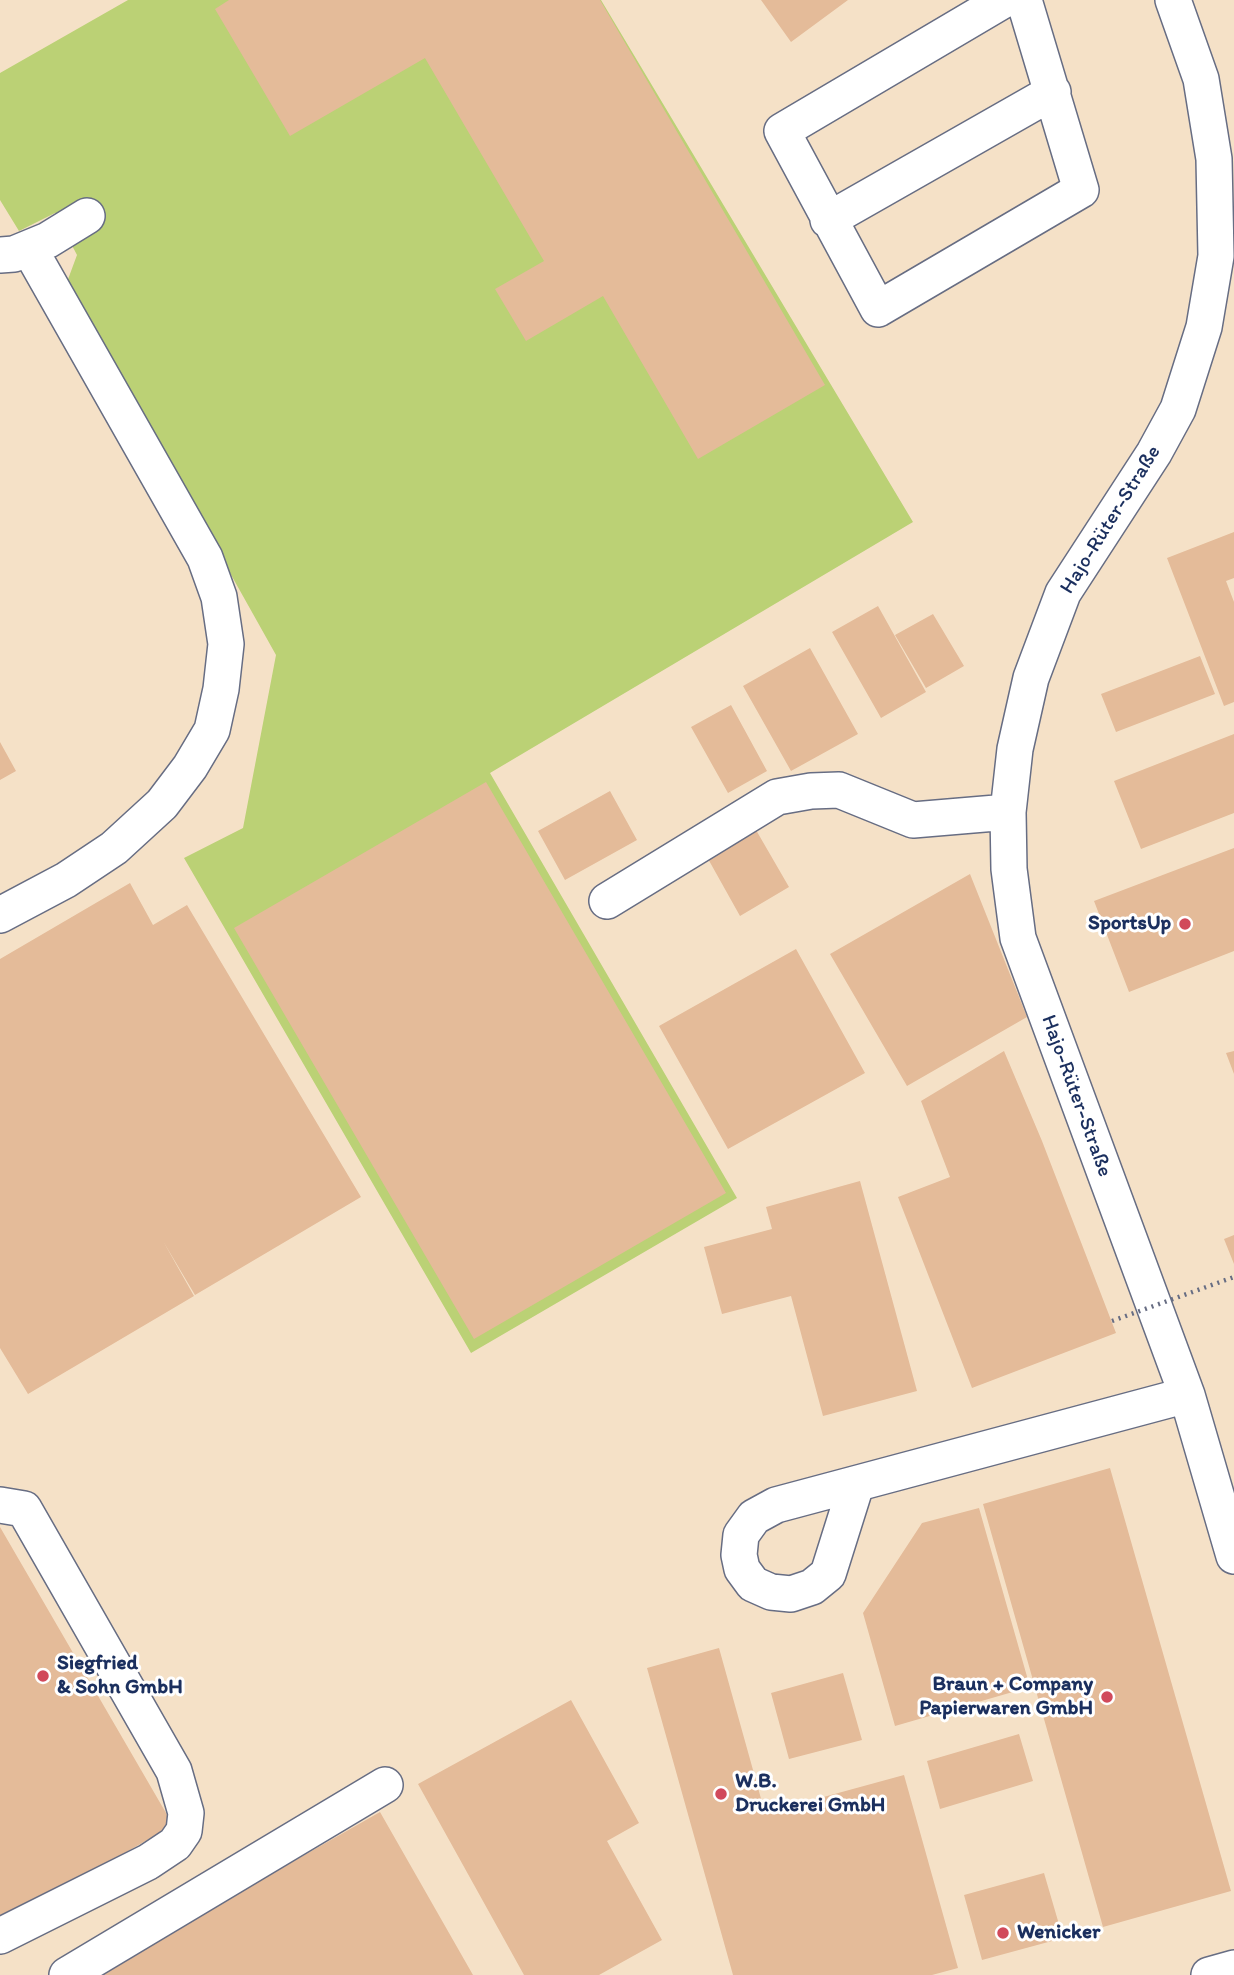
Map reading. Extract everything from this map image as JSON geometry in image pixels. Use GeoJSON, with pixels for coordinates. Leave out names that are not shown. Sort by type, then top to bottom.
{"type":"FeatureCollection","features":[{"type":"Feature","properties":{"kind":"street"},"geometry":{"type":"LineString","coordinates":[[1004,0],[782,131],[878,309],[1081,190],[1024,0]]}},
{"type":"Feature","properties":{"kind":"street","name":"Hajo-Rüter-Straße"},"geometry":{"type":"LineString","coordinates":[[1173,0],[1201,79],[1214,159],[1216,256],[1204,327],[1178,409],[1154,453],[1063,593],[1031,678],[1015,749],[1008,812],[1009,869],[1018,938],[1187,1395],[1234,1556]]}},
{"type":"Feature","properties":{"kind":"street"},"geometry":{"type":"LineString","coordinates":[[828,220],[1053,92]]}},
{"type":"Feature","properties":{"kind":"street"},"geometry":{"type":"LineString","coordinates":[[0,915],[66,880],[114,848],[162,804],[190,767],[212,730],[226,644],[219,597],[205,558],[14,251],[48,240],[88,216]]}},
{"type":"Feature","properties":{"kind":"street"},"geometry":{"type":"LineString","coordinates":[[607,901],[777,797],[811,791],[839,790],[913,820],[1008,812]]}},
{"type":"Feature","properties":{"kind":"street"},"geometry":{"type":"LineString","coordinates":[[856,1485],[1187,1395]]}},
{"type":"Feature","properties":{"kind":"street"},"geometry":{"type":"LineString","coordinates":[[0,1505],[24,1509],[174,1772],[186,1813],[184,1831],[176,1844],[148,1862],[0,1936]]}},
{"type":"Feature","properties":{"kind":"street"},"geometry":{"type":"LineString","coordinates":[[67,1975],[385,1785]]}},
{"type":"Feature","properties":{"kind":"street"},"geometry":{"type":"LineString","coordinates":[[1209,1975],[1234,1968]]}},
{"type":"Feature","properties":{"kind":"path"},"geometry":{"type":"LineString","coordinates":[[1112,1321],[1234,1277]]}},
{"type":"Feature","properties":{"kind":"green space"},"geometry":{"type":"Polygon","coordinates":[[[128,0],[601,0],[913,522],[490,773],[737,1198],[471,1353],[184,858],[243,828],[276,655],[67,282],[77,255],[55,213],[19,231],[0,200],[0,73],[128,0]]]}},
{"type":"Feature","properties":{"kind":"building"},"geometry":{"type":"Polygon","coordinates":[[[229,0],[600,0],[825,385],[698,459],[603,296],[526,341],[495,289],[544,261],[425,58],[290,136],[215,9],[229,0]]]}},
{"type":"Feature","properties":{"kind":"building"},"geometry":{"type":"Polygon","coordinates":[[[761,0],[848,0],[791,42],[761,0]]]}},
{"type":"Feature","properties":{"kind":"building"},"geometry":{"type":"Polygon","coordinates":[[[1234,532],[1234,578],[1226,581],[1234,602],[1234,702],[1224,706],[1167,558],[1234,532]]]}},
{"type":"Feature","properties":{"kind":"building"},"geometry":{"type":"Polygon","coordinates":[[[878,606],[926,692],[881,718],[832,632],[878,606]]]}},
{"type":"Feature","properties":{"kind":"building"},"geometry":{"type":"Polygon","coordinates":[[[933,614],[964,666],[926,688],[895,635],[933,614]]]}},
{"type":"Feature","properties":{"kind":"building"},"geometry":{"type":"Polygon","coordinates":[[[810,648],[858,734],[791,771],[743,686],[810,648]]]}},
{"type":"Feature","properties":{"kind":"building"},"geometry":{"type":"Polygon","coordinates":[[[1200,656],[1215,694],[1116,732],[1101,694],[1200,656]]]}},
{"type":"Feature","properties":{"kind":"building"},"geometry":{"type":"Polygon","coordinates":[[[731,705],[767,771],[728,793],[691,727],[731,705]]]}},
{"type":"Feature","properties":{"kind":"building"},"geometry":{"type":"Polygon","coordinates":[[[1234,734],[1234,813],[1141,849],[1114,781],[1234,734]]]}},
{"type":"Feature","properties":{"kind":"building"},"geometry":{"type":"Polygon","coordinates":[[[0,742],[16,771],[0,780],[0,742]]]}},
{"type":"Feature","properties":{"kind":"building"},"geometry":{"type":"Polygon","coordinates":[[[486,782],[726,1193],[474,1339],[234,928],[486,782]]]}},
{"type":"Feature","properties":{"kind":"building"},"geometry":{"type":"Polygon","coordinates":[[[610,791],[637,840],[565,880],[538,831],[610,791]]]}},
{"type":"Feature","properties":{"kind":"building"},"geometry":{"type":"Polygon","coordinates":[[[756,830],[789,887],[740,916],[707,857],[756,830]]]}},
{"type":"Feature","properties":{"kind":"building"},"geometry":{"type":"Polygon","coordinates":[[[1234,848],[1234,951],[1129,992],[1094,901],[1234,848]]]}},
{"type":"Feature","properties":{"kind":"building"},"geometry":{"type":"Polygon","coordinates":[[[970,874],[1027,1017],[907,1086],[830,954],[970,874]]]}},
{"type":"Feature","properties":{"kind":"building"},"geometry":{"type":"Polygon","coordinates":[[[130,883],[153,925],[187,905],[361,1197],[195,1295],[163,1241],[194,1296],[28,1394],[0,1348],[0,959],[130,883]]]}},
{"type":"Feature","properties":{"kind":"building"},"geometry":{"type":"Polygon","coordinates":[[[796,949],[865,1073],[728,1149],[659,1026],[796,949]]]}},
{"type":"Feature","properties":{"kind":"building"},"geometry":{"type":"Polygon","coordinates":[[[1004,1051],[1116,1333],[972,1388],[898,1197],[950,1177],[921,1101],[1004,1051]]]}},
{"type":"Feature","properties":{"kind":"building"},"geometry":{"type":"Polygon","coordinates":[[[1234,1051],[1234,1074],[1226,1053],[1234,1051]]]}},
{"type":"Feature","properties":{"kind":"building"},"geometry":{"type":"Polygon","coordinates":[[[860,1181],[917,1391],[823,1416],[791,1296],[722,1314],[704,1247],[772,1229],[766,1207],[860,1181]]]}},
{"type":"Feature","properties":{"kind":"building"},"geometry":{"type":"Polygon","coordinates":[[[1234,1235],[1234,1264],[1224,1239],[1234,1235]]]}},
{"type":"Feature","properties":{"kind":"building","name":"Braun + Company Papierwaren GmbH"},"geometry":{"type":"Polygon","coordinates":[[[1110,1468],[1231,1891],[1103,1927],[983,1504],[1110,1468]]]}},
{"type":"Feature","properties":{"kind":"building"},"geometry":{"type":"Polygon","coordinates":[[[979,1508],[1030,1687],[895,1726],[863,1613],[922,1523],[979,1508]]]}},
{"type":"Feature","properties":{"kind":"building","name":"Siegfried & Sohn GmbH"},"geometry":{"type":"Polygon","coordinates":[[[0,1527],[173,1825],[0,1925],[0,1527]]]}},
{"type":"Feature","properties":{"kind":"building","name":"W.B. Druckerei GmbH"},"geometry":{"type":"Polygon","coordinates":[[[719,1648],[765,1813],[904,1775],[958,1968],[932,1975],[733,1975],[647,1668],[719,1648]]]}},
{"type":"Feature","properties":{"kind":"building"},"geometry":{"type":"Polygon","coordinates":[[[843,1673],[862,1740],[789,1759],[771,1693],[843,1673]]]}},
{"type":"Feature","properties":{"kind":"building"},"geometry":{"type":"Polygon","coordinates":[[[571,1700],[639,1823],[607,1841],[662,1940],[599,1975],[524,1975],[418,1784],[571,1700]]]}},
{"type":"Feature","properties":{"kind":"building"},"geometry":{"type":"Polygon","coordinates":[[[1019,1734],[1033,1781],[940,1809],[927,1761],[1019,1734]]]}},
{"type":"Feature","properties":{"kind":"building"},"geometry":{"type":"Polygon","coordinates":[[[380,1812],[473,1975],[94,1975],[380,1812]]]}},
{"type":"Feature","properties":{"kind":"building"},"geometry":{"type":"Polygon","coordinates":[[[1044,1873],[1063,1938],[982,1960],[964,1895],[1044,1873]]]}},
{"type":"Feature","properties":{"kind":"place","name":"SportsUp"},"geometry":{"type":"Point","coordinates":[1185,924]}},
{"type":"Feature","properties":{"kind":"place","name":"Siegfried & Sohn GmbH"},"geometry":{"type":"Point","coordinates":[43,1676]}},
{"type":"Feature","properties":{"kind":"place","name":"Braun + Company Papierwaren GmbH"},"geometry":{"type":"Point","coordinates":[1107,1697]}},
{"type":"Feature","properties":{"kind":"place","name":"W.B. Druckerei GmbH"},"geometry":{"type":"Point","coordinates":[721,1794]}},
{"type":"Feature","properties":{"kind":"place","name":"Wenicker"},"geometry":{"type":"Point","coordinates":[1003,1933]}}]}
